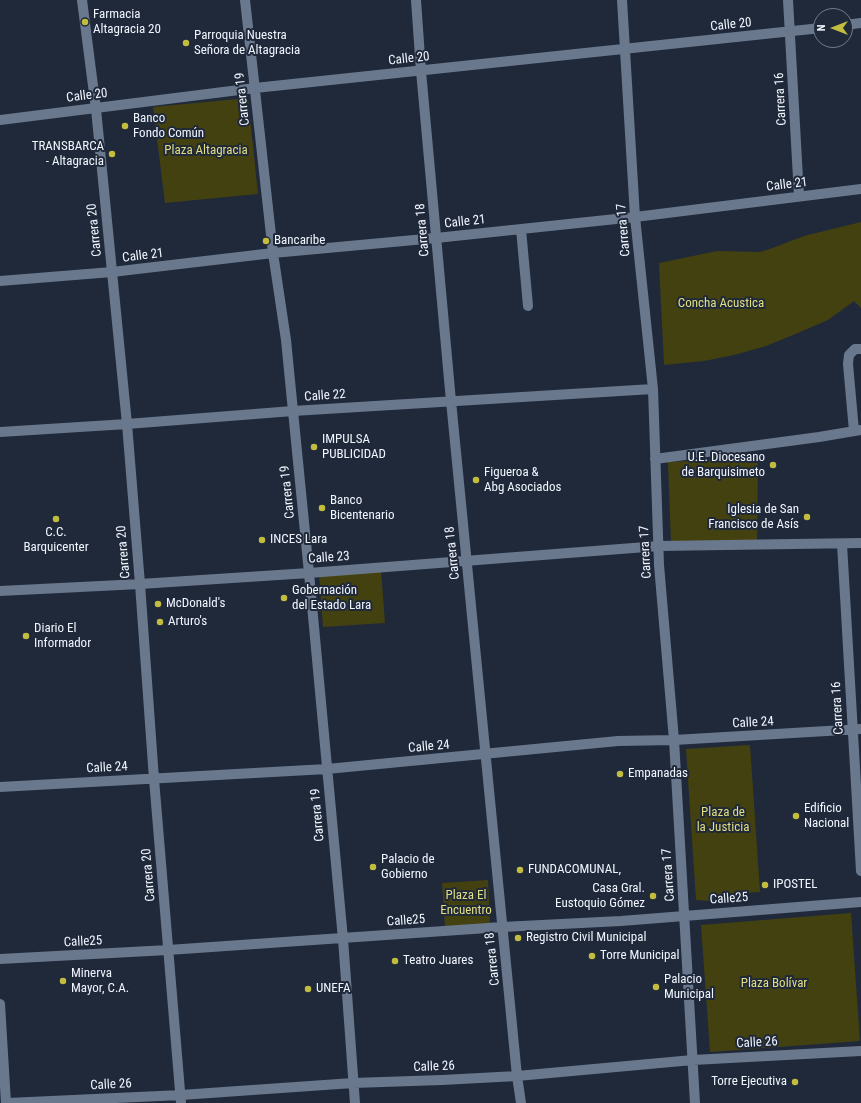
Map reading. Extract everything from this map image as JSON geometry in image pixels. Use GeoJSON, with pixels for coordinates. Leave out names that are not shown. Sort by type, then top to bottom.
{"type":"FeatureCollection","features":[{"type":"Feature","properties":{"kind":"street","name":"Carrera 20"},"geometry":{"type":"LineString","coordinates":[[82,0],[96,109],[127,424],[154,778],[181,1099]]}},
{"type":"Feature","properties":{"kind":"street","name":"Carrera 19"},"geometry":{"type":"LineString","coordinates":[[245,0],[273,253],[286,340],[309,573],[342,939],[355,1103]]}},
{"type":"Feature","properties":{"kind":"street","name":"Carrera 18"},"geometry":{"type":"LineString","coordinates":[[416,0],[450,401],[517,1076],[521,1103]]}},
{"type":"Feature","properties":{"kind":"street","name":"Carrera 17"},"geometry":{"type":"LineString","coordinates":[[622,0],[635,217],[653,389],[659,565],[674,740],[696,1103]]}},
{"type":"Feature","properties":{"kind":"street","name":"Carrera 16"},"geometry":{"type":"LineString","coordinates":[[788,0],[799,196]]}},
{"type":"Feature","properties":{"kind":"street","name":"Calle 20"},"geometry":{"type":"LineString","coordinates":[[0,120],[255,88],[813,29]]}},
{"type":"Feature","properties":{"kind":"street","name":"Calle 21"},"geometry":{"type":"LineString","coordinates":[[0,281],[112,272],[273,253],[436,238],[635,217],[861,189]]}},
{"type":"Feature","properties":{"kind":"street"},"geometry":{"type":"LineString","coordinates":[[521,229],[528,306]]}},
{"type":"Feature","properties":{"kind":"street"},"geometry":{"type":"LineString","coordinates":[[655,459],[819,437],[858,430],[848,364],[849,355],[855,349],[861,349]]}},
{"type":"Feature","properties":{"kind":"street","name":"Calle 22"},"geometry":{"type":"LineString","coordinates":[[0,432],[293,411],[653,389]]}},
{"type":"Feature","properties":{"kind":"street","name":"Calle 23"},"geometry":{"type":"LineString","coordinates":[[0,591],[309,573],[659,546],[861,543]]}},
{"type":"Feature","properties":{"kind":"street","name":"Carrera 16"},"geometry":{"type":"LineString","coordinates":[[842,544],[857,729],[861,871]]}},
{"type":"Feature","properties":{"kind":"street","name":"Calle 24"},"geometry":{"type":"LineString","coordinates":[[0,787],[326,769],[485,755],[618,741],[674,740],[857,729]]}},
{"type":"Feature","properties":{"kind":"street","name":"Calle25"},"geometry":{"type":"LineString","coordinates":[[0,959],[342,939],[502,927],[684,916],[861,902]]}},
{"type":"Feature","properties":{"kind":"street"},"geometry":{"type":"LineString","coordinates":[[0,1004],[7,1103]]}},
{"type":"Feature","properties":{"kind":"street","name":"Calle 26"},"geometry":{"type":"LineString","coordinates":[[7,1103],[181,1099],[353,1083],[517,1076],[693,1060],[861,1051]]}},
{"type":"Feature","properties":{"kind":"green space","name":"Plaza Altagracia"},"geometry":{"type":"Polygon","coordinates":[[[248,98],[258,194],[165,203],[153,107],[248,98]]]}},
{"type":"Feature","properties":{"kind":"green space","name":"Concha Acustica"},"geometry":{"type":"Polygon","coordinates":[[[861,222],[861,308],[854,301],[828,320],[766,346],[734,355],[704,361],[664,365],[659,263],[717,251],[760,252],[804,236],[861,222]]]}},
{"type":"Feature","properties":{"kind":"green space"},"geometry":{"type":"Polygon","coordinates":[[[758,458],[757,542],[671,543],[668,462],[758,458]]]}},
{"type":"Feature","properties":{"kind":"green space"},"geometry":{"type":"Polygon","coordinates":[[[381,570],[385,623],[323,627],[319,574],[381,570]]]}},
{"type":"Feature","properties":{"kind":"green space","name":"Plaza de la Justicia"},"geometry":{"type":"Polygon","coordinates":[[[750,745],[760,892],[742,893],[723,900],[696,900],[686,749],[750,745]]]}},
{"type":"Feature","properties":{"kind":"green space","name":"Plaza El Encuentro"},"geometry":{"type":"Polygon","coordinates":[[[488,880],[490,924],[445,927],[442,883],[488,880]]]}},
{"type":"Feature","properties":{"kind":"green space","name":"Plaza Bolívar"},"geometry":{"type":"Polygon","coordinates":[[[851,913],[860,1041],[710,1052],[701,925],[851,913]]]}},
{"type":"Feature","properties":{"kind":"place","name":"Farmacia Altagracia 20"},"geometry":{"type":"Point","coordinates":[85,22]}},
{"type":"Feature","properties":{"kind":"place","name":"Parroquia Nuestra Señora de Altagracia"},"geometry":{"type":"Point","coordinates":[186,43]}},
{"type":"Feature","properties":{"kind":"place","name":"Banco Fondo Común"},"geometry":{"type":"Point","coordinates":[125,126]}},
{"type":"Feature","properties":{"kind":"place","name":"TRANSBARCA - Altagracia"},"geometry":{"type":"Point","coordinates":[112,154]}},
{"type":"Feature","properties":{"kind":"place","name":"Bancaribe"},"geometry":{"type":"Point","coordinates":[266,241]}},
{"type":"Feature","properties":{"kind":"place","name":"IMPULSA PUBLICIDAD"},"geometry":{"type":"Point","coordinates":[314,447]}},
{"type":"Feature","properties":{"kind":"place","name":"U.E. Diocesano de Barquisimeto"},"geometry":{"type":"Point","coordinates":[773,465]}},
{"type":"Feature","properties":{"kind":"place","name":"Figueroa & Abg Asociados"},"geometry":{"type":"Point","coordinates":[476,480]}},
{"type":"Feature","properties":{"kind":"place","name":"Banco Bicentenario"},"geometry":{"type":"Point","coordinates":[322,508]}},
{"type":"Feature","properties":{"kind":"place","name":"Iglesia de San Francisco de Asís"},"geometry":{"type":"Point","coordinates":[807,517]}},
{"type":"Feature","properties":{"kind":"place","name":"C.C. Barquicenter"},"geometry":{"type":"Point","coordinates":[56,519]}},
{"type":"Feature","properties":{"kind":"place","name":"INCES Lara"},"geometry":{"type":"Point","coordinates":[262,540]}},
{"type":"Feature","properties":{"kind":"place","name":"Gobernación del Estado Lara"},"geometry":{"type":"Point","coordinates":[284,598]}},
{"type":"Feature","properties":{"kind":"place","name":"McDonald's"},"geometry":{"type":"Point","coordinates":[158,604]}},
{"type":"Feature","properties":{"kind":"place","name":"Arturo's"},"geometry":{"type":"Point","coordinates":[160,622]}},
{"type":"Feature","properties":{"kind":"place","name":"Diario El Informador"},"geometry":{"type":"Point","coordinates":[26,636]}},
{"type":"Feature","properties":{"kind":"place","name":"Empanadas"},"geometry":{"type":"Point","coordinates":[620,774]}},
{"type":"Feature","properties":{"kind":"place","name":"Edificio Nacional"},"geometry":{"type":"Point","coordinates":[796,816]}},
{"type":"Feature","properties":{"kind":"place","name":"Palacio de Gobierno"},"geometry":{"type":"Point","coordinates":[373,867]}},
{"type":"Feature","properties":{"kind":"place","name":"FUNDACOMUNAL,"},"geometry":{"type":"Point","coordinates":[520,870]}},
{"type":"Feature","properties":{"kind":"place","name":"IPOSTEL"},"geometry":{"type":"Point","coordinates":[765,885]}},
{"type":"Feature","properties":{"kind":"place","name":"Casa Gral. Eustoquio Gómez"},"geometry":{"type":"Point","coordinates":[653,896]}},
{"type":"Feature","properties":{"kind":"place","name":"Registro Civil Municipal"},"geometry":{"type":"Point","coordinates":[518,938]}},
{"type":"Feature","properties":{"kind":"place","name":"Torre Municipal"},"geometry":{"type":"Point","coordinates":[592,956]}},
{"type":"Feature","properties":{"kind":"place","name":"Teatro Juares"},"geometry":{"type":"Point","coordinates":[395,961]}},
{"type":"Feature","properties":{"kind":"place","name":"Minerva Mayor, C.A."},"geometry":{"type":"Point","coordinates":[63,981]}},
{"type":"Feature","properties":{"kind":"place","name":"Palacio Municipal"},"geometry":{"type":"Point","coordinates":[656,987]}},
{"type":"Feature","properties":{"kind":"place","name":"UNEFA"},"geometry":{"type":"Point","coordinates":[308,989]}},
{"type":"Feature","properties":{"kind":"place","name":"Torre Ejecutiva"},"geometry":{"type":"Point","coordinates":[795,1082]}}]}
